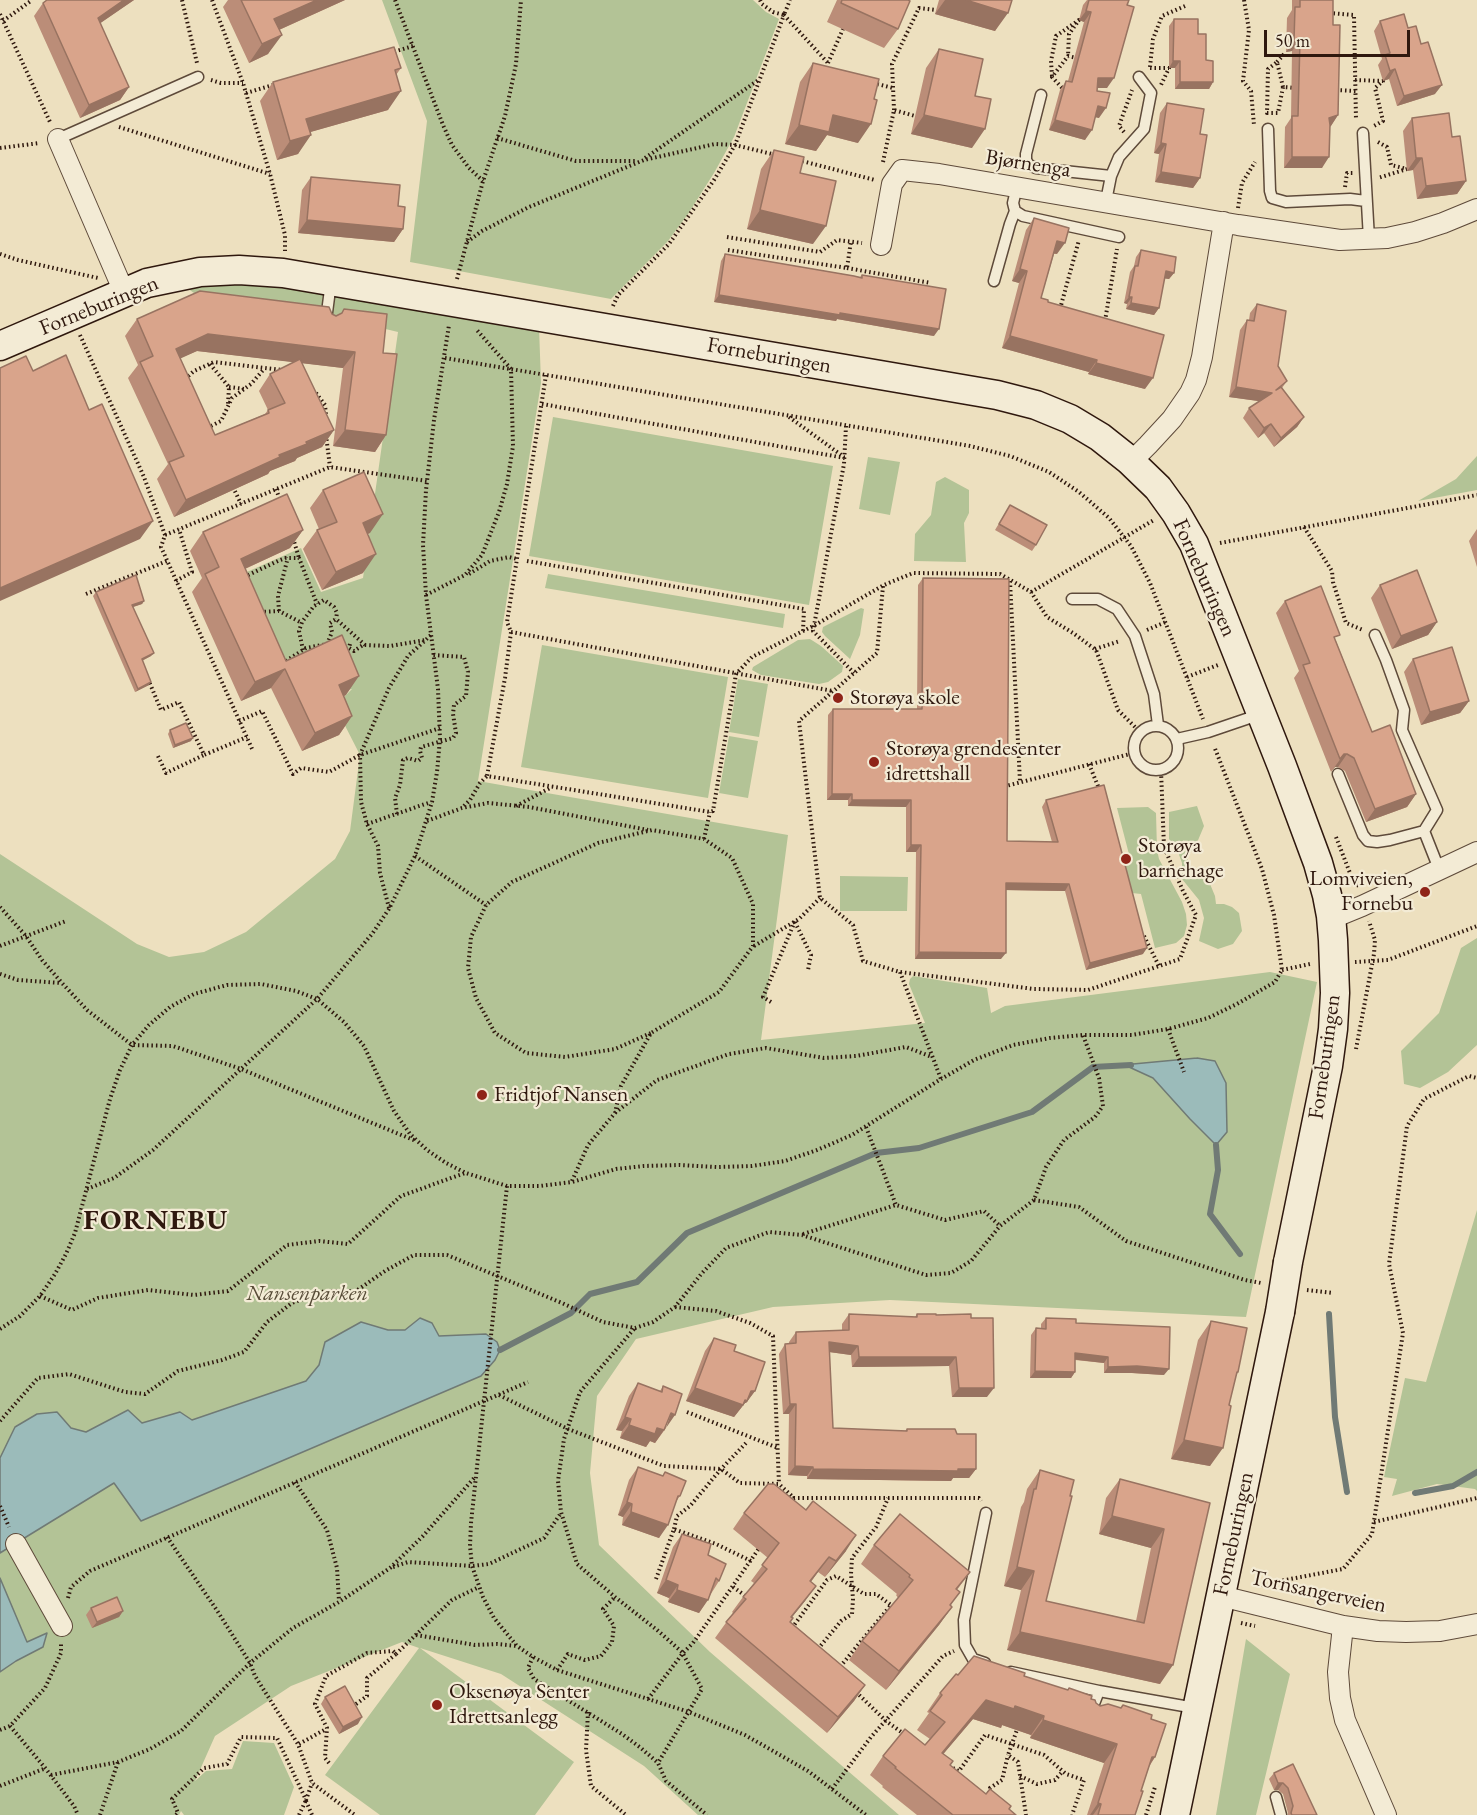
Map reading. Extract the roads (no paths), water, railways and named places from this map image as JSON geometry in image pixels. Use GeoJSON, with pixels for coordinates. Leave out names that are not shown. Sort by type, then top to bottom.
{"type":"FeatureCollection","features":[{"type":"Feature","properties":{"kind":"street"},"geometry":{"type":"LineString","coordinates":[[58,140],[112,280]]}},
{"type":"Feature","properties":{"kind":"street","name":"Bjørnenga"},"geometry":{"type":"LineString","coordinates":[[881,245],[897,177],[939,174],[1330,239],[1387,238],[1443,223],[1477,209]]}},
{"type":"Feature","properties":{"kind":"street"},"geometry":{"type":"LineString","coordinates":[[1131,462],[1172,419],[1196,380],[1231,224]]}},
{"type":"Feature","properties":{"kind":"street","name":"Forneburingen"},"geometry":{"type":"LineString","coordinates":[[0,346],[79,328],[112,280],[147,283],[200,272],[239,270],[283,273],[997,395],[1036,405],[1070,419],[1100,437],[1158,488],[1194,544],[1318,863],[1331,916],[1335,983],[1333,1029],[1328,1066],[1280,1312],[1175,1815]]}},
{"type":"Feature","properties":{"kind":"street"},"geometry":{"type":"LineString","coordinates":[[1331,916],[1340,915],[1362,906],[1477,852]]}},
{"type":"Feature","properties":{"kind":"street"},"geometry":{"type":"LineString","coordinates":[[16,1544],[62,1626]]}},
{"type":"Feature","properties":{"kind":"street","name":"Tornsangerveien"},"geometry":{"type":"LineString","coordinates":[[1221,1596],[1343,1626],[1378,1631],[1440,1631],[1477,1624]]}},
{"type":"Feature","properties":{"kind":"street"},"geometry":{"type":"LineString","coordinates":[[1343,1626],[1338,1672],[1345,1720],[1386,1815]]}},
{"type":"Feature","properties":{"kind":"lane"},"geometry":{"type":"LineString","coordinates":[[58,140],[198,77]]}},
{"type":"Feature","properties":{"kind":"lane"},"geometry":{"type":"LineString","coordinates":[[1106,201],[1111,176],[1119,157],[1144,129],[1151,93],[1139,77]]}},
{"type":"Feature","properties":{"kind":"lane"},"geometry":{"type":"LineString","coordinates":[[1041,95],[1026,154],[1029,165],[1036,168],[1111,176]]}},
{"type":"Feature","properties":{"kind":"lane"},"geometry":{"type":"LineString","coordinates":[[1269,129],[1272,198],[1286,202],[1350,199],[1366,201]]}},
{"type":"Feature","properties":{"kind":"lane"},"geometry":{"type":"LineString","coordinates":[[1364,133],[1369,240]]}},
{"type":"Feature","properties":{"kind":"lane"},"geometry":{"type":"LineString","coordinates":[[1017,186],[1013,203],[1016,211],[1023,216],[1119,237]]}},
{"type":"Feature","properties":{"kind":"lane"},"geometry":{"type":"LineString","coordinates":[[994,281],[1010,224],[1016,211]]}},
{"type":"Feature","properties":{"kind":"lane"},"geometry":{"type":"LineString","coordinates":[[325,325],[332,281]]}},
{"type":"Feature","properties":{"kind":"lane"},"geometry":{"type":"LineString","coordinates":[[1072,599],[1098,598],[1117,609],[1135,636],[1154,694],[1158,725]]}},
{"type":"Feature","properties":{"kind":"lane"},"geometry":{"type":"LineString","coordinates":[[1338,774],[1363,835],[1368,841],[1390,840],[1424,831],[1437,810],[1402,730],[1404,710],[1375,635]]}},
{"type":"Feature","properties":{"kind":"lane"},"geometry":{"type":"LineString","coordinates":[[1177,740],[1261,714]]}},
{"type":"Feature","properties":{"kind":"lane"},"geometry":{"type":"LineString","coordinates":[[1158,725],[1170,730],[1177,740],[1179,749],[1170,766],[1161,770],[1152,770],[1143,766],[1136,759],[1135,740],[1140,732],[1148,727],[1158,725]]}},
{"type":"Feature","properties":{"kind":"lane"},"geometry":{"type":"LineString","coordinates":[[1424,831],[1439,870]]}},
{"type":"Feature","properties":{"kind":"lane"},"geometry":{"type":"LineString","coordinates":[[986,1513],[964,1620],[965,1645],[973,1659],[1022,1676],[1198,1709]]}},
{"type":"Feature","properties":{"kind":"lane"},"geometry":{"type":"LineString","coordinates":[[1089,1718],[1099,1691]]}},
{"type":"Feature","properties":{"kind":"lane"},"geometry":{"type":"LineString","coordinates":[[1276,1797],[1281,1815]]}},
{"type":"Feature","properties":{"kind":"water"},"geometry":{"type":"Polygon","coordinates":[[[1197,1058],[1215,1061],[1226,1083],[1227,1132],[1216,1145],[1153,1078],[1129,1067],[1133,1064],[1197,1058]]]}},
{"type":"Feature","properties":{"kind":"water"},"geometry":{"type":"Polygon","coordinates":[[[420,1318],[432,1323],[439,1336],[486,1334],[497,1342],[500,1350],[495,1360],[481,1376],[141,1521],[114,1483],[0,1553],[0,1458],[15,1427],[37,1414],[57,1412],[71,1428],[86,1432],[128,1410],[142,1423],[180,1412],[192,1420],[306,1381],[319,1365],[325,1342],[361,1322],[388,1330],[405,1330],[420,1318]]]}},
{"type":"Feature","properties":{"kind":"water"},"geometry":{"type":"Polygon","coordinates":[[[0,1578],[27,1642],[47,1633],[43,1647],[0,1672],[0,1578]]]}},
{"type":"Feature","properties":{"kind":"waterway"},"geometry":{"type":"LineString","coordinates":[[500,1350],[571,1313],[590,1294],[637,1282],[687,1233],[876,1153],[919,1148],[1032,1112],[1093,1067],[1131,1065]]}},
{"type":"Feature","properties":{"kind":"waterway"},"geometry":{"type":"LineString","coordinates":[[1216,1145],[1218,1170],[1210,1214],[1240,1254]]}},
{"type":"Feature","properties":{"kind":"waterway"},"geometry":{"type":"LineString","coordinates":[[1329,1314],[1335,1417],[1347,1492]]}},
{"type":"Feature","properties":{"kind":"waterway"},"geometry":{"type":"LineString","coordinates":[[1415,1493],[1453,1486],[1477,1472]]}},
{"type":"Feature","properties":{"kind":"place","name":"Storøya skole"},"geometry":{"type":"Point","coordinates":[838,698]}},
{"type":"Feature","properties":{"kind":"place","name":"Storøya grendesenter idrettshall"},"geometry":{"type":"Point","coordinates":[874,762]}},
{"type":"Feature","properties":{"kind":"place","name":"Storøya barnehage"},"geometry":{"type":"Point","coordinates":[1126,859]}},
{"type":"Feature","properties":{"kind":"place","name":"Lomviveien, Fornebu"},"geometry":{"type":"Point","coordinates":[1425,892]}},
{"type":"Feature","properties":{"kind":"place","name":"Fridtjof Nansen"},"geometry":{"type":"Point","coordinates":[482,1095]}},
{"type":"Feature","properties":{"kind":"place","name":"Oksenøya Senter Idrettsanlegg"},"geometry":{"type":"Point","coordinates":[437,1705]}},
{"type":"Feature","properties":{"kind":"district","name":"FORNEBU"},"geometry":{"type":"Point","coordinates":[156,1221]}},
{"type":"Feature","properties":{"kind":"park label","name":"Nansenparken"},"geometry":{"type":"Point","coordinates":[307,1294]}}]}
